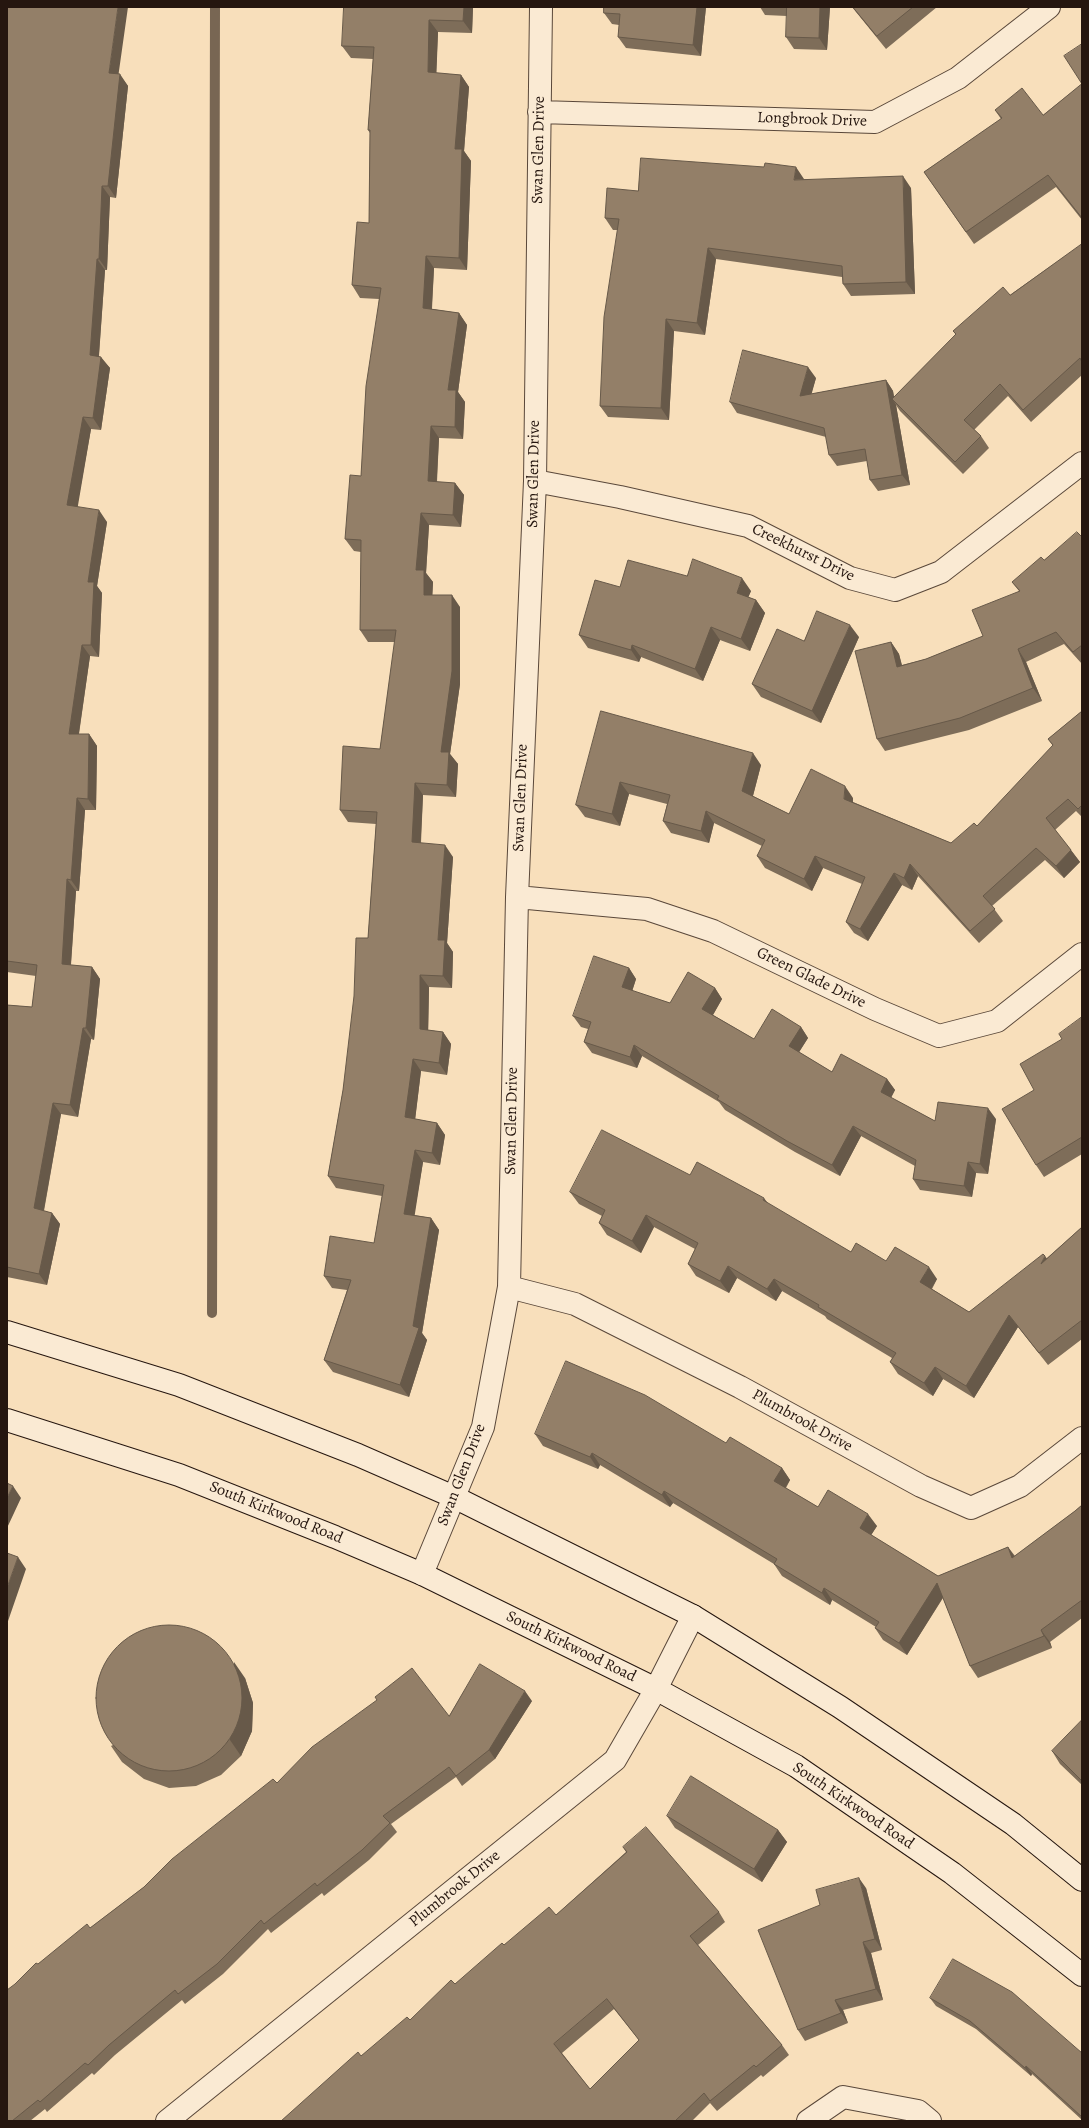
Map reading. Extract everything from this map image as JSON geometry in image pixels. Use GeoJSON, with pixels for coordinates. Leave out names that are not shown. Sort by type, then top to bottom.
{"type":"FeatureCollection","features":[{"type":"Feature","properties":{"kind":"street","name":"Swan Glen Drive"},"geometry":{"type":"LineString","coordinates":[[422,1574],[483,1427],[509,1287],[517,897],[535,481],[541,7]]}},
{"type":"Feature","properties":{"kind":"street","name":"Longbrook Drive"},"geometry":{"type":"LineString","coordinates":[[539,112],[875,122],[958,78],[1049,7]]}},
{"type":"Feature","properties":{"kind":"street","name":"Creekhurst Drive"},"geometry":{"type":"LineString","coordinates":[[535,481],[620,497],[748,526],[850,578],[895,590],[941,572],[1082,463]]}},
{"type":"Feature","properties":{"kind":"street","name":"Green Glade Drive"},"geometry":{"type":"LineString","coordinates":[[517,897],[647,909],[713,931],[875,1009],[939,1036],[997,1021],[1082,954]]}},
{"type":"Feature","properties":{"kind":"street","name":"Plumbrook Drive"},"geometry":{"type":"LineString","coordinates":[[509,1287],[575,1304],[740,1387],[921,1486],[971,1508],[1020,1486],[1082,1438]]}},
{"type":"Feature","properties":{"kind":"street"},"geometry":{"type":"LineString","coordinates":[[7,1332],[179,1385],[358,1455],[454,1497],[693,1616],[840,1707],[1013,1824],[1082,1880]]}},
{"type":"Feature","properties":{"kind":"street","name":"South Kirkwood Road"},"geometry":{"type":"LineString","coordinates":[[7,1420],[179,1475],[422,1574],[656,1689],[796,1766],[952,1873],[1082,1975]]}},
{"type":"Feature","properties":{"kind":"street","name":"Plumbrook Drive"},"geometry":{"type":"LineString","coordinates":[[167,2121],[615,1760],[656,1689],[693,1616]]}},
{"type":"Feature","properties":{"kind":"street"},"geometry":{"type":"LineString","coordinates":[[808,2121],[843,2097],[918,2111],[930,2121]]}},
{"type":"Feature","properties":{"kind":"building"},"geometry":{"type":"Polygon","coordinates":[[[7,7],[118,7],[109,73],[120,74],[108,186],[102,186],[99,259],[97,259],[90,355],[101,357],[93,418],[83,417],[67,505],[99,510],[88,582],[94,582],[91,645],[82,645],[69,734],[89,734],[88,799],[77,798],[71,880],[67,879],[62,964],[92,967],[86,1028],[83,1028],[70,1105],[53,1103],[34,1208],[52,1213],[39,1274],[7,1267],[7,1005],[32,1007],[37,965],[7,961],[7,7]]]}},
{"type":"Feature","properties":{"kind":"building"},"geometry":{"type":"Polygon","coordinates":[[[344,7],[464,7],[463,21],[429,20],[428,72],[461,75],[455,149],[462,149],[459,258],[426,256],[423,308],[459,313],[448,390],[456,390],[455,427],[431,426],[428,481],[455,483],[453,515],[421,513],[416,570],[424,570],[424,595],[452,595],[452,671],[441,752],[449,752],[447,785],[415,783],[412,842],[445,845],[438,940],[445,940],[443,976],[420,975],[420,1029],[443,1032],[439,1063],[413,1059],[405,1117],[437,1123],[432,1153],[415,1150],[404,1214],[431,1218],[413,1326],[419,1328],[400,1385],[324,1360],[351,1280],[324,1276],[330,1236],[374,1243],[384,1185],[328,1176],[343,1090],[354,996],[356,938],[368,938],[377,812],[340,810],[343,746],[380,749],[396,630],[360,630],[361,540],[345,539],[350,475],[361,476],[366,386],[381,288],[352,285],[357,222],[369,223],[370,130],[368,130],[374,47],[342,46],[344,7]]]}},
{"type":"Feature","properties":{"kind":"building"},"geometry":{"type":"Polygon","coordinates":[[[604,7],[697,7],[693,45],[618,37],[620,14],[604,13],[604,7]]]}},
{"type":"Feature","properties":{"kind":"building"},"geometry":{"type":"Polygon","coordinates":[[[787,7],[820,7],[819,38],[786,37],[787,7]]]}},
{"type":"Feature","properties":{"kind":"building"},"geometry":{"type":"Polygon","coordinates":[[[853,7],[913,7],[877,36],[853,7]]]}},
{"type":"Feature","properties":{"kind":"building"},"geometry":{"type":"Polygon","coordinates":[[[1082,44],[1082,84],[1064,56],[1082,44]]]}},
{"type":"Feature","properties":{"kind":"building"},"geometry":{"type":"Polygon","coordinates":[[[1082,84],[1082,218],[1048,175],[966,232],[924,172],[1002,118],[995,110],[1022,88],[1043,115],[1082,84]]]}},
{"type":"Feature","properties":{"kind":"building"},"geometry":{"type":"Polygon","coordinates":[[[641,158],[764,167],[765,163],[796,167],[794,180],[903,176],[906,282],[843,284],[842,266],[708,248],[697,323],[666,319],[661,408],[600,406],[604,317],[619,219],[605,218],[607,188],[638,191],[641,158]]]}},
{"type":"Feature","properties":{"kind":"building"},"geometry":{"type":"Polygon","coordinates":[[[1082,244],[1082,362],[1080,358],[1023,410],[1000,384],[964,420],[981,436],[955,462],[892,399],[956,334],[953,331],[1003,287],[1010,295],[1082,244]]]}},
{"type":"Feature","properties":{"kind":"building"},"geometry":{"type":"Polygon","coordinates":[[[743,350],[808,367],[800,396],[886,380],[902,475],[870,480],[865,449],[829,455],[824,428],[730,402],[743,350]]]}},
{"type":"Feature","properties":{"kind":"building"},"geometry":{"type":"Polygon","coordinates":[[[1077,532],[1082,537],[1082,645],[1073,652],[1056,632],[1018,649],[1033,688],[960,718],[877,739],[855,651],[891,642],[897,667],[926,659],[983,636],[972,610],[1020,591],[1012,582],[1041,557],[1044,560],[1077,532]]]}},
{"type":"Feature","properties":{"kind":"building"},"geometry":{"type":"Polygon","coordinates":[[[693,559],[742,578],[737,593],[756,600],[741,639],[711,627],[695,669],[632,645],[631,650],[579,635],[595,580],[620,587],[628,560],[687,576],[693,559]]]}},
{"type":"Feature","properties":{"kind":"building"},"geometry":{"type":"Polygon","coordinates":[[[817,611],[850,625],[812,711],[752,684],[777,629],[804,641],[817,611]]]}},
{"type":"Feature","properties":{"kind":"building"},"geometry":{"type":"Polygon","coordinates":[[[601,711],[753,753],[742,791],[789,814],[811,769],[845,786],[844,799],[951,843],[974,823],[977,826],[1053,745],[1048,739],[1082,711],[1082,805],[1078,809],[1068,799],[1046,818],[1071,850],[1056,866],[1036,848],[983,896],[995,909],[970,931],[910,864],[904,878],[894,873],[860,929],[846,922],[865,877],[815,856],[804,879],[757,856],[765,840],[706,811],[701,831],[663,821],[670,795],[620,782],[612,814],[576,805],[601,711]]]}},
{"type":"Feature","properties":{"kind":"building"},"geometry":{"type":"Polygon","coordinates":[[[594,956],[629,968],[622,987],[670,1003],[688,972],[715,988],[702,1009],[754,1039],[772,1009],[801,1027],[789,1046],[832,1072],[841,1054],[887,1079],[881,1092],[935,1121],[938,1102],[988,1108],[980,1164],[968,1162],[964,1186],[913,1179],[916,1160],[853,1126],[832,1165],[787,1141],[717,1099],[719,1096],[634,1045],[630,1057],[584,1042],[591,1022],[573,1016],[594,956]]]}},
{"type":"Feature","properties":{"kind":"building"},"geometry":{"type":"Polygon","coordinates":[[[1082,1017],[1082,1137],[1036,1165],[1002,1109],[1034,1090],[1020,1064],[1062,1039],[1059,1034],[1082,1017]]]}},
{"type":"Feature","properties":{"kind":"building"},"geometry":{"type":"Polygon","coordinates":[[[602,1130],[690,1175],[697,1162],[764,1198],[763,1200],[851,1252],[856,1243],[886,1261],[895,1247],[929,1267],[920,1282],[969,1312],[1043,1254],[1045,1256],[1041,1264],[1082,1227],[1082,1320],[1039,1353],[1009,1315],[966,1386],[935,1367],[924,1383],[890,1362],[896,1353],[774,1279],[767,1289],[728,1266],[720,1281],[688,1264],[698,1243],[646,1215],[632,1241],[599,1223],[605,1210],[570,1192],[602,1130]]]}},
{"type":"Feature","properties":{"kind":"building"},"geometry":{"type":"Polygon","coordinates":[[[566,1361],[645,1395],[726,1443],[730,1437],[782,1468],[774,1481],[818,1507],[828,1490],[868,1514],[860,1528],[938,1576],[1008,1547],[1012,1558],[1082,1505],[1082,1600],[1041,1630],[1044,1636],[970,1666],[937,1583],[899,1643],[875,1628],[879,1622],[824,1588],[822,1593],[774,1564],[777,1559],[664,1491],[662,1495],[592,1453],[590,1457],[535,1434],[566,1361]]]}},
{"type":"Feature","properties":{"kind":"building"},"geometry":{"type":"Polygon","coordinates":[[[7,1483],[13,1486],[7,1498],[7,1483]]]}},
{"type":"Feature","properties":{"kind":"building"},"geometry":{"type":"Polygon","coordinates":[[[7,1553],[18,1557],[7,1588],[7,1553]]]}},
{"type":"Feature","properties":{"kind":"building"},"geometry":{"type":"Polygon","coordinates":[[[162,1625],[176,1625],[204,1633],[216,1641],[226,1651],[237,1670],[241,1684],[241,1712],[234,1733],[226,1745],[216,1755],[197,1766],[176,1771],[162,1771],[134,1763],[122,1755],[112,1745],[101,1726],[96,1705],[96,1691],[104,1663],[112,1651],[122,1641],[141,1630],[162,1625]]]}},
{"type":"Feature","properties":{"kind":"building"},"geometry":{"type":"Polygon","coordinates":[[[480,1664],[525,1691],[489,1750],[456,1776],[449,1767],[383,1816],[390,1823],[362,1850],[317,1886],[315,1883],[264,1924],[261,1920],[217,1964],[178,1994],[175,1990],[109,2045],[88,2065],[85,2063],[40,2102],[38,2100],[12,2121],[7,2121],[7,1990],[36,1963],[38,1964],[87,1924],[90,1928],[144,1887],[172,1859],[273,1779],[277,1783],[312,1747],[377,1700],[375,1697],[412,1668],[449,1716],[480,1664]]]}},
{"type":"Feature","properties":{"kind":"building"},"geometry":{"type":"Polygon","coordinates":[[[1082,1720],[1082,1781],[1052,1751],[1082,1720]]]}},
{"type":"Feature","properties":{"kind":"building"},"geometry":{"type":"Polygon","coordinates":[[[691,1776],[778,1830],[754,1869],[667,1816],[691,1776]]]}},
{"type":"Feature","properties":{"kind":"building"},"geometry":{"type":"Polygon","coordinates":[[[646,1827],[719,1912],[690,1936],[782,2045],[756,2067],[754,2065],[710,2101],[704,2093],[675,2121],[281,2121],[358,2052],[361,2056],[407,2017],[410,2020],[451,1980],[455,1984],[502,1943],[504,1945],[549,1907],[556,1915],[627,1852],[623,1847],[646,1827]],[[607,1999],[554,2044],[590,2089],[639,2040],[607,1999]]]}},
{"type":"Feature","properties":{"kind":"building"},"geometry":{"type":"Polygon","coordinates":[[[859,1878],[875,1939],[863,1942],[876,1989],[835,2000],[841,2013],[798,2030],[758,1930],[820,1905],[816,1890],[859,1878]]]}},
{"type":"Feature","properties":{"kind":"building"},"geometry":{"type":"Polygon","coordinates":[[[953,1959],[1012,1992],[1082,2053],[1082,2117],[1026,2066],[1025,2068],[970,2021],[930,1998],[953,1959]]]}},
{"type":"Feature","properties":{"kind":"waterway"},"geometry":{"type":"LineString","coordinates":[[212,1313],[215,7]]}}]}
